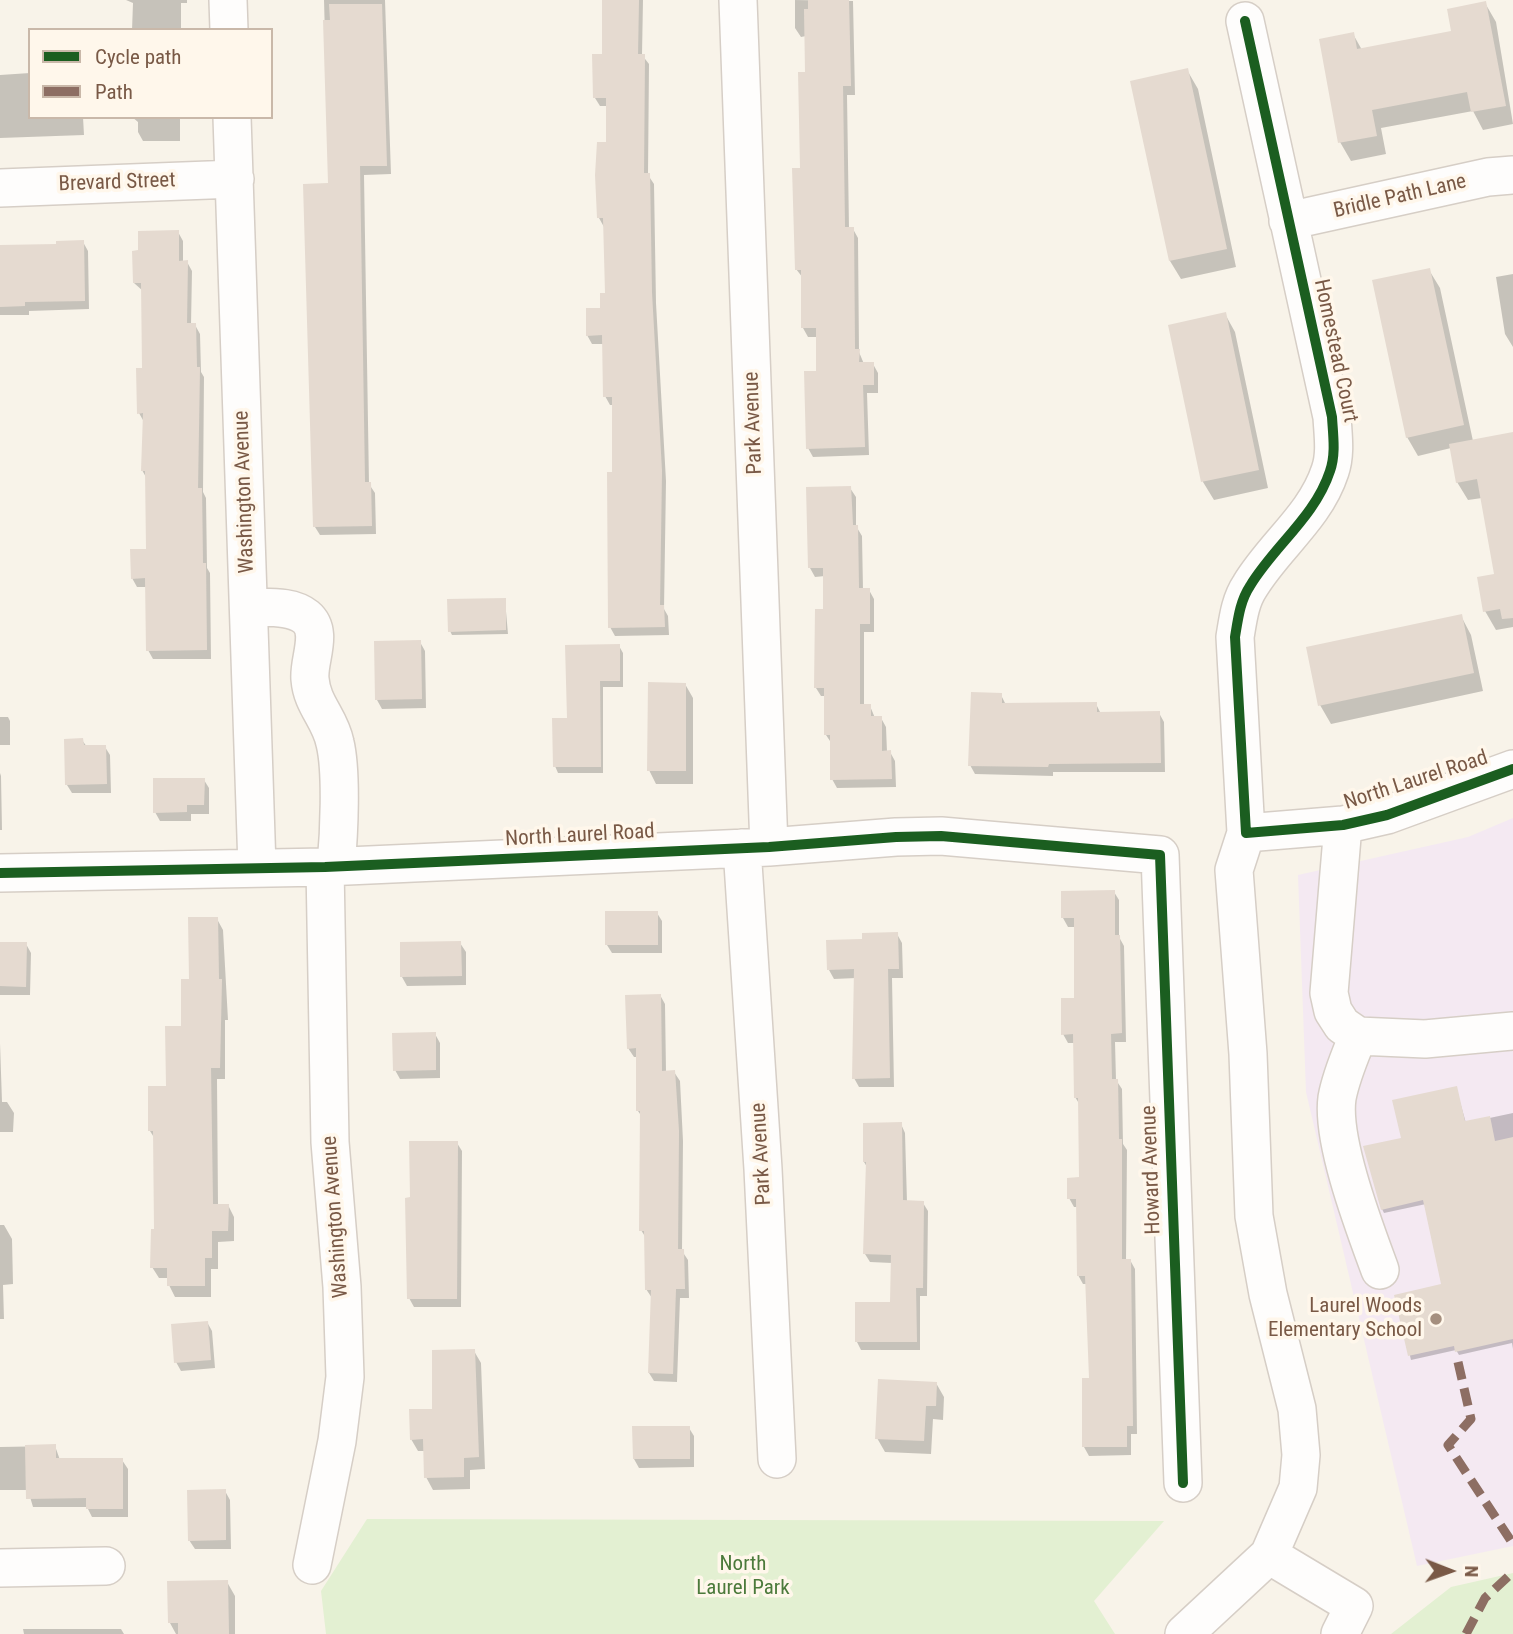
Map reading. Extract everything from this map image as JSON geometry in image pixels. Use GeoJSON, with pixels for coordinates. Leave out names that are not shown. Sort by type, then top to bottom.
{"type":"FeatureCollection","features":[{"type":"Feature","properties":{"kind":"street"},"geometry":{"type":"LineString","coordinates":[[228,0],[229,28]]}},
{"type":"Feature","properties":{"kind":"street","name":"Park Avenue"},"geometry":{"type":"LineString","coordinates":[[738,0],[763,1169],[778,1459]]}},
{"type":"Feature","properties":{"kind":"street","name":"Homestead Court"},"geometry":{"type":"LineString","coordinates":[[1245,21],[1332,417],[1334,447],[1330,470],[1318,498],[1250,586],[1239,609],[1235,637],[1246,833]]}},
{"type":"Feature","properties":{"kind":"street","name":"Washington Avenue"},"geometry":{"type":"LineString","coordinates":[[232,119],[257,867]]}},
{"type":"Feature","properties":{"kind":"street","name":"Bridle Path Lane"},"geometry":{"type":"LineString","coordinates":[[1288,221],[1488,177],[1513,175]]}},
{"type":"Feature","properties":{"kind":"street","name":"Brevard Street"},"geometry":{"type":"LineString","coordinates":[[0,188],[234,179]]}},
{"type":"Feature","properties":{"kind":"street","name":"Washington Avenue"},"geometry":{"type":"LineString","coordinates":[[249,607],[291,609],[307,618],[314,630],[309,677],[315,704],[325,718],[335,743],[338,836],[330,866],[330,1142],[342,1287],[345,1377],[337,1441],[312,1565]]}},
{"type":"Feature","properties":{"kind":"street","name":"North Laurel Road"},"geometry":{"type":"LineString","coordinates":[[1246,833],[1342,825],[1387,815],[1451,794],[1513,769]]}},
{"type":"Feature","properties":{"kind":"street"},"geometry":{"type":"LineString","coordinates":[[1342,825],[1329,993],[1333,1011],[1342,1025],[1358,1036],[1425,1039],[1513,1031]]}},
{"type":"Feature","properties":{"kind":"street"},"geometry":{"type":"LineString","coordinates":[[1184,1634],[1269,1555],[1298,1488],[1301,1455],[1298,1416],[1268,1294],[1254,1216],[1248,1054],[1234,870],[1246,833]]}},
{"type":"Feature","properties":{"kind":"street","name":"North Laurel Road"},"geometry":{"type":"LineString","coordinates":[[0,873],[330,866],[756,848],[941,836],[1160,855]]}},
{"type":"Feature","properties":{"kind":"street","name":"Howard Avenue"},"geometry":{"type":"LineString","coordinates":[[1160,855],[1183,1483]]}},
{"type":"Feature","properties":{"kind":"street"},"geometry":{"type":"LineString","coordinates":[[1358,1036],[1341,1082],[1337,1101],[1338,1126],[1355,1203],[1380,1270]]}},
{"type":"Feature","properties":{"kind":"street"},"geometry":{"type":"LineString","coordinates":[[1269,1555],[1354,1606],[1340,1634]]}},
{"type":"Feature","properties":{"kind":"street"},"geometry":{"type":"LineString","coordinates":[[0,1568],[106,1566]]}},
{"type":"Feature","properties":{"kind":"shaded area","name":"Laurel Woods Elementary School"},"geometry":{"type":"Polygon","coordinates":[[[1513,818],[1513,1546],[1417,1566],[1306,1092],[1298,875],[1468,837],[1513,818]]]}},
{"type":"Feature","properties":{"kind":"green space","name":"North Laurel Park"},"geometry":{"type":"Polygon","coordinates":[[[367,1519],[1164,1521],[1094,1601],[1115,1634],[326,1634],[321,1591],[367,1519]]]}},
{"type":"Feature","properties":{"kind":"green space"},"geometry":{"type":"Polygon","coordinates":[[[1513,1573],[1513,1634],[1391,1634],[1451,1587],[1513,1573]]]}},
{"type":"Feature","properties":{"kind":"building"},"geometry":{"type":"Polygon","coordinates":[[[602,0],[639,0],[638,54],[645,54],[644,173],[650,173],[652,293],[662,471],[660,605],[664,605],[665,627],[608,628],[607,472],[612,472],[612,397],[603,397],[602,335],[586,336],[586,308],[600,308],[600,293],[605,293],[603,218],[597,218],[595,175],[597,142],[606,142],[606,98],[593,98],[592,54],[602,54],[602,0]]]}},
{"type":"Feature","properties":{"kind":"building"},"geometry":{"type":"Polygon","coordinates":[[[808,0],[849,0],[851,86],[843,86],[845,227],[854,227],[855,349],[860,349],[859,362],[874,362],[874,385],[863,385],[865,447],[806,449],[804,371],[816,371],[816,328],[801,328],[801,270],[795,270],[792,168],[800,168],[798,72],[805,72],[804,9],[808,9],[808,0]]]}},
{"type":"Feature","properties":{"kind":"building"},"geometry":{"type":"Polygon","coordinates":[[[1486,1],[1506,106],[1471,112],[1467,92],[1372,110],[1377,136],[1338,143],[1319,39],[1354,32],[1357,49],[1451,31],[1447,9],[1486,1]]]}},
{"type":"Feature","properties":{"kind":"building"},"geometry":{"type":"Polygon","coordinates":[[[329,4],[382,4],[387,166],[360,166],[365,482],[371,482],[372,526],[313,527],[303,184],[328,183],[323,20],[330,20],[329,4]]]}},
{"type":"Feature","properties":{"kind":"building"},"geometry":{"type":"Polygon","coordinates":[[[1188,68],[1227,249],[1169,261],[1130,81],[1188,68]]]}},
{"type":"Feature","properties":{"kind":"building"},"geometry":{"type":"Polygon","coordinates":[[[179,230],[179,261],[188,260],[187,323],[196,323],[197,367],[200,367],[198,488],[202,488],[207,650],[146,651],[145,578],[131,579],[130,549],[146,549],[145,471],[141,471],[143,413],[137,414],[136,368],[142,368],[141,283],[133,283],[132,251],[138,250],[138,231],[179,230]]]}},
{"type":"Feature","properties":{"kind":"building"},"geometry":{"type":"Polygon","coordinates":[[[84,240],[85,301],[25,302],[25,306],[0,307],[0,245],[56,244],[56,241],[84,240]]]}},
{"type":"Feature","properties":{"kind":"building"},"geometry":{"type":"Polygon","coordinates":[[[1430,268],[1464,425],[1406,438],[1372,280],[1430,268]]]}},
{"type":"Feature","properties":{"kind":"building"},"geometry":{"type":"Polygon","coordinates":[[[1226,312],[1259,470],[1201,482],[1168,325],[1226,312]]]}},
{"type":"Feature","properties":{"kind":"building"},"geometry":{"type":"Polygon","coordinates":[[[1513,432],[1513,618],[1502,619],[1500,609],[1483,612],[1477,577],[1494,574],[1477,479],[1456,483],[1449,444],[1513,432]]]}},
{"type":"Feature","properties":{"kind":"building"},"geometry":{"type":"Polygon","coordinates":[[[851,486],[853,525],[858,525],[859,588],[870,588],[870,624],[860,624],[860,704],[871,704],[871,716],[882,716],[882,751],[891,750],[892,779],[830,780],[830,735],[824,735],[824,688],[814,688],[815,609],[823,609],[823,568],[808,568],[806,487],[851,486]]]}},
{"type":"Feature","properties":{"kind":"building"},"geometry":{"type":"Polygon","coordinates":[[[506,598],[506,630],[448,632],[447,599],[506,598]]]}},
{"type":"Feature","properties":{"kind":"building"},"geometry":{"type":"Polygon","coordinates":[[[1462,614],[1474,673],[1318,706],[1306,647],[1462,614]]]}},
{"type":"Feature","properties":{"kind":"building"},"geometry":{"type":"Polygon","coordinates":[[[421,640],[422,699],[375,700],[374,641],[421,640]]]}},
{"type":"Feature","properties":{"kind":"building"},"geometry":{"type":"Polygon","coordinates":[[[620,644],[620,681],[600,681],[601,767],[553,767],[552,718],[567,718],[565,645],[620,644]]]}},
{"type":"Feature","properties":{"kind":"building"},"geometry":{"type":"Polygon","coordinates":[[[648,682],[686,683],[686,771],[647,771],[648,682]]]}},
{"type":"Feature","properties":{"kind":"building"},"geometry":{"type":"Polygon","coordinates":[[[971,692],[1002,693],[1002,703],[1097,702],[1097,712],[1160,711],[1161,763],[1049,764],[1048,767],[968,766],[971,692]]]}},
{"type":"Feature","properties":{"kind":"building"},"geometry":{"type":"Polygon","coordinates":[[[83,738],[84,745],[106,745],[107,784],[65,785],[64,739],[83,738]]]}},
{"type":"Feature","properties":{"kind":"building"},"geometry":{"type":"Polygon","coordinates":[[[153,778],[205,778],[204,805],[187,805],[187,812],[153,813],[153,778]]]}},
{"type":"Feature","properties":{"kind":"building"},"geometry":{"type":"Polygon","coordinates":[[[1115,890],[1115,935],[1120,935],[1122,1033],[1111,1034],[1112,1079],[1118,1079],[1119,1139],[1122,1139],[1122,1259],[1131,1259],[1133,1426],[1127,1426],[1127,1447],[1082,1447],[1082,1378],[1089,1378],[1085,1276],[1077,1276],[1076,1199],[1067,1199],[1067,1178],[1079,1177],[1078,1098],[1074,1098],[1073,1034],[1061,1035],[1061,998],[1074,998],[1074,918],[1061,918],[1061,891],[1115,890]]]}},
{"type":"Feature","properties":{"kind":"building"},"geometry":{"type":"Polygon","coordinates":[[[605,911],[658,911],[658,945],[605,945],[605,911]]]}},
{"type":"Feature","properties":{"kind":"building"},"geometry":{"type":"Polygon","coordinates":[[[188,917],[218,917],[219,979],[222,979],[220,1068],[211,1068],[213,1204],[229,1204],[228,1231],[212,1231],[212,1258],[205,1258],[205,1286],[167,1286],[167,1268],[150,1268],[151,1229],[154,1229],[153,1131],[148,1131],[148,1086],[166,1086],[165,1026],[181,1026],[181,979],[189,979],[188,917]]]}},
{"type":"Feature","properties":{"kind":"building"},"geometry":{"type":"Polygon","coordinates":[[[898,932],[899,969],[888,969],[890,1078],[852,1079],[854,969],[827,970],[826,940],[862,939],[862,933],[898,932]]]}},
{"type":"Feature","properties":{"kind":"building"},"geometry":{"type":"Polygon","coordinates":[[[461,941],[462,976],[400,977],[400,942],[461,941]]]}},
{"type":"Feature","properties":{"kind":"building"},"geometry":{"type":"Polygon","coordinates":[[[0,942],[27,942],[26,987],[0,986],[0,942]]]}},
{"type":"Feature","properties":{"kind":"building"},"geometry":{"type":"Polygon","coordinates":[[[661,994],[662,1071],[675,1070],[679,1131],[678,1249],[684,1249],[685,1289],[676,1289],[673,1374],[648,1373],[651,1290],[645,1290],[644,1231],[639,1231],[640,1111],[636,1111],[636,1048],[627,1049],[625,995],[661,994]]]}},
{"type":"Feature","properties":{"kind":"building"},"geometry":{"type":"Polygon","coordinates":[[[436,1032],[436,1070],[393,1071],[392,1033],[436,1032]]]}},
{"type":"Feature","properties":{"kind":"building","name":"Laurel Woods Elementary School"},"geometry":{"type":"Polygon","coordinates":[[[1457,1086],[1465,1121],[1490,1116],[1495,1141],[1513,1137],[1513,1339],[1455,1352],[1454,1346],[1408,1356],[1394,1295],[1441,1284],[1423,1200],[1381,1210],[1363,1146],[1401,1138],[1392,1100],[1457,1086]]]}},
{"type":"Feature","properties":{"kind":"building"},"geometry":{"type":"Polygon","coordinates":[[[902,1122],[903,1200],[924,1201],[923,1288],[916,1288],[917,1342],[855,1342],[855,1302],[890,1302],[891,1255],[863,1254],[866,1162],[863,1162],[863,1123],[902,1122]]]}},
{"type":"Feature","properties":{"kind":"building"},"geometry":{"type":"Polygon","coordinates":[[[409,1141],[458,1141],[457,1299],[407,1299],[405,1198],[410,1197],[409,1141]]]}},
{"type":"Feature","properties":{"kind":"building"},"geometry":{"type":"Polygon","coordinates":[[[208,1321],[211,1360],[174,1363],[171,1324],[208,1321]]]}},
{"type":"Feature","properties":{"kind":"building"},"geometry":{"type":"Polygon","coordinates":[[[475,1349],[479,1457],[464,1458],[464,1477],[424,1478],[423,1439],[410,1440],[409,1409],[432,1409],[432,1350],[475,1349]]]}},
{"type":"Feature","properties":{"kind":"building"},"geometry":{"type":"Polygon","coordinates":[[[878,1379],[937,1382],[936,1406],[926,1406],[924,1441],[875,1439],[878,1379]]]}},
{"type":"Feature","properties":{"kind":"building"},"geometry":{"type":"Polygon","coordinates":[[[632,1426],[690,1426],[690,1459],[633,1459],[632,1426]]]}},
{"type":"Feature","properties":{"kind":"building"},"geometry":{"type":"Polygon","coordinates":[[[56,1444],[56,1458],[123,1458],[123,1509],[86,1509],[86,1498],[26,1499],[25,1445],[56,1444]]]}},
{"type":"Feature","properties":{"kind":"building"},"geometry":{"type":"Polygon","coordinates":[[[226,1489],[226,1540],[188,1541],[187,1490],[226,1489]]]}},
{"type":"Feature","properties":{"kind":"building"},"geometry":{"type":"Polygon","coordinates":[[[228,1580],[229,1634],[178,1634],[178,1623],[168,1623],[167,1581],[228,1580]]]}},
{"type":"Feature","properties":{"kind":"marked path"},"geometry":{"type":"LineString","coordinates":[[1458,1362],[1471,1419],[1448,1445],[1513,1544]]}},
{"type":"Feature","properties":{"kind":"marked path"},"geometry":{"type":"LineString","coordinates":[[1466,1634],[1485,1598],[1513,1572]]}},
{"type":"Feature","properties":{"kind":"cycle path"},"geometry":{"type":"LineString","coordinates":[[1245,21],[1332,417],[1334,444],[1332,465],[1315,503],[1260,571],[1240,610],[1235,637],[1246,833],[1343,825],[1387,815],[1513,769]]}},
{"type":"Feature","properties":{"kind":"cycle path"},"geometry":{"type":"LineString","coordinates":[[0,873],[325,867],[769,847],[941,836],[1160,855],[1183,1483]]}},
{"type":"Feature","properties":{"kind":"place","name":"Laurel Woods Elementary School"},"geometry":{"type":"Point","coordinates":[1436,1319]}}]}
